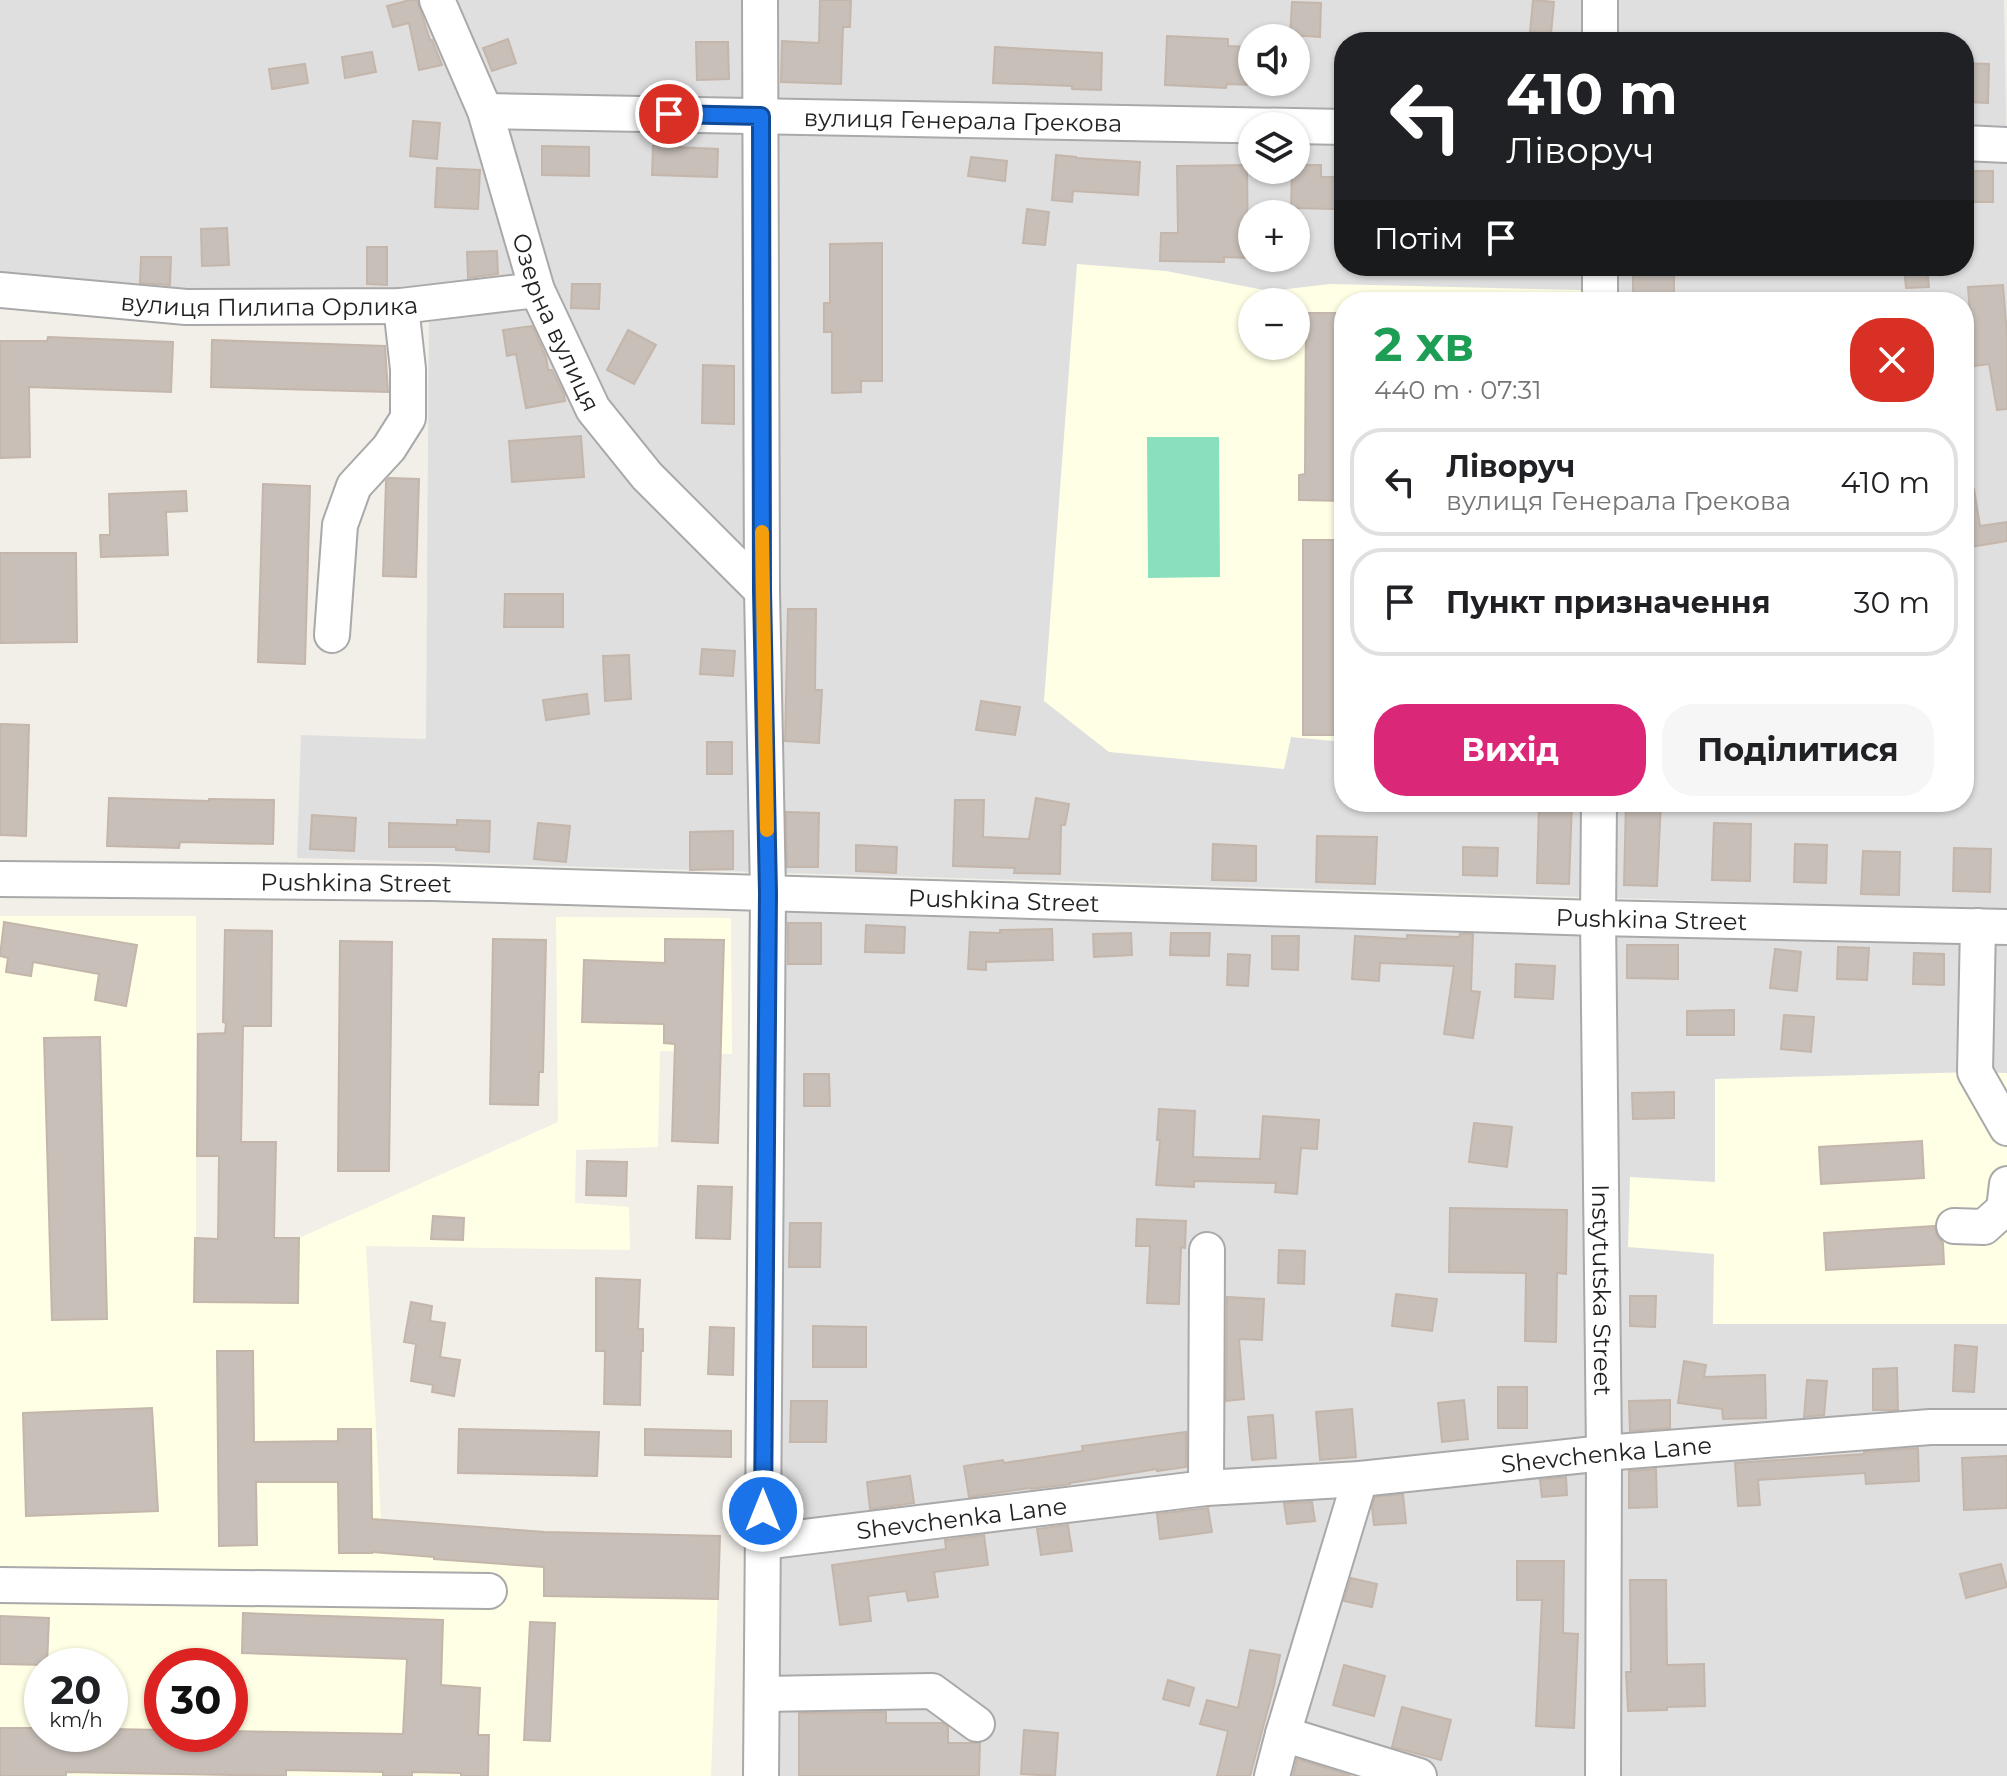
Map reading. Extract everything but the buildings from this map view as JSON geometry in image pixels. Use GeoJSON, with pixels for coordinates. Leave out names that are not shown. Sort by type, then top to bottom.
{"type":"FeatureCollection","features":[{"type":"Feature","properties":{"kind":"street","name":"Озерна вулиця"},"geometry":{"type":"LineString","coordinates":[[437,0],[485,111],[537,290],[593,409],[647,476],[762,591]]}},
{"type":"Feature","properties":{"kind":"street"},"geometry":{"type":"LineString","coordinates":[[760,0],[762,591],[768,893],[761,1776]]}},
{"type":"Feature","properties":{"kind":"street"},"geometry":{"type":"LineString","coordinates":[[1600,0],[1600,32]]}},
{"type":"Feature","properties":{"kind":"street","name":"вулиця Генерала Грекова"},"geometry":{"type":"LineString","coordinates":[[485,111],[1334,127]]}},
{"type":"Feature","properties":{"kind":"street"},"geometry":{"type":"LineString","coordinates":[[1974,143],[2007,145]]}},
{"type":"Feature","properties":{"kind":"street","name":"вулиця Пилипа Орлика"},"geometry":{"type":"LineString","coordinates":[[0,290],[186,307],[401,306],[537,290]]}},
{"type":"Feature","properties":{"kind":"street"},"geometry":{"type":"LineString","coordinates":[[332,635],[340,525],[354,486],[389,448],[408,418],[408,369],[401,306]]}},
{"type":"Feature","properties":{"kind":"street","name":"Instytutska Street"},"geometry":{"type":"LineString","coordinates":[[1599,812],[1603,1776]]}},
{"type":"Feature","properties":{"kind":"street","name":"Pushkina Street"},"geometry":{"type":"LineString","coordinates":[[0,879],[432,883],[1993,927]]}},
{"type":"Feature","properties":{"kind":"street"},"geometry":{"type":"LineString","coordinates":[[1993,927],[1975,1072],[2007,1128]]}},
{"type":"Feature","properties":{"kind":"street"},"geometry":{"type":"LineString","coordinates":[[1954,1226],[1984,1227],[2004,1209],[2007,1184]]}},
{"type":"Feature","properties":{"kind":"street"},"geometry":{"type":"LineString","coordinates":[[1206,1488],[1207,1250]]}},
{"type":"Feature","properties":{"kind":"street","name":"Shevchenka Lane"},"geometry":{"type":"LineString","coordinates":[[763,1542],[1206,1488],[1360,1479],[1604,1453],[1930,1427],[2007,1427]]}},
{"type":"Feature","properties":{"kind":"street"},"geometry":{"type":"LineString","coordinates":[[1272,1776],[1360,1479]]}},
{"type":"Feature","properties":{"kind":"street"},"geometry":{"type":"LineString","coordinates":[[0,1585],[489,1591]]}},
{"type":"Feature","properties":{"kind":"street"},"geometry":{"type":"LineString","coordinates":[[763,1694],[932,1691],[977,1724]]}},
{"type":"Feature","properties":{"kind":"street"},"geometry":{"type":"LineString","coordinates":[[1283,1734],[1419,1776]]}},
{"type":"Feature","properties":{"kind":"shaded area"},"geometry":{"type":"Polygon","coordinates":[[[0,0],[2004,0],[2007,169],[2007,910],[297,858],[301,735],[426,739],[429,295],[176,298],[0,277],[0,0]]]}},
{"type":"Feature","properties":{"kind":"shaded area"},"geometry":{"type":"Polygon","coordinates":[[[1077,264],[1166,271],[1254,288],[1238,288],[1238,360],[1310,360],[1310,288],[1295,288],[1330,284],[1581,290],[1334,292],[1334,741],[1291,737],[1284,769],[1109,752],[1044,701],[1077,264]]]}},
{"type":"Feature","properties":{"kind":"shaded area"},"geometry":{"type":"Polygon","coordinates":[[[781,909],[2007,939],[2007,1776],[779,1776],[781,909]]]}},
{"type":"Feature","properties":{"kind":"shaded area"},"geometry":{"type":"Polygon","coordinates":[[[0,916],[196,916],[196,1238],[299,1238],[558,1122],[556,917],[731,918],[732,1054],[660,1051],[658,1147],[576,1150],[575,1203],[629,1207],[630,1250],[366,1246],[381,1519],[545,1532],[720,1536],[711,1776],[0,1776],[0,916]]]}},
{"type":"Feature","properties":{"kind":"shaded area"},"geometry":{"type":"Polygon","coordinates":[[[2007,1073],[2007,1324],[1713,1324],[1714,1254],[1628,1247],[1630,1177],[1715,1182],[1715,1079],[2007,1073]]]}},
{"type":"Feature","properties":{"kind":"green space"},"geometry":{"type":"Polygon","coordinates":[[[1147,437],[1219,437],[1220,577],[1148,578],[1147,437]]]}},
{"type":"Feature","properties":{"kind":"slow traffic"},"geometry":{"type":"LineString","coordinates":[[762,532],[767,830]]}},
{"type":"Feature","properties":{"kind":"route"},"geometry":{"type":"LineString","coordinates":[[669,114],[761,116],[762,591],[768,893],[763,1511]]}}]}
